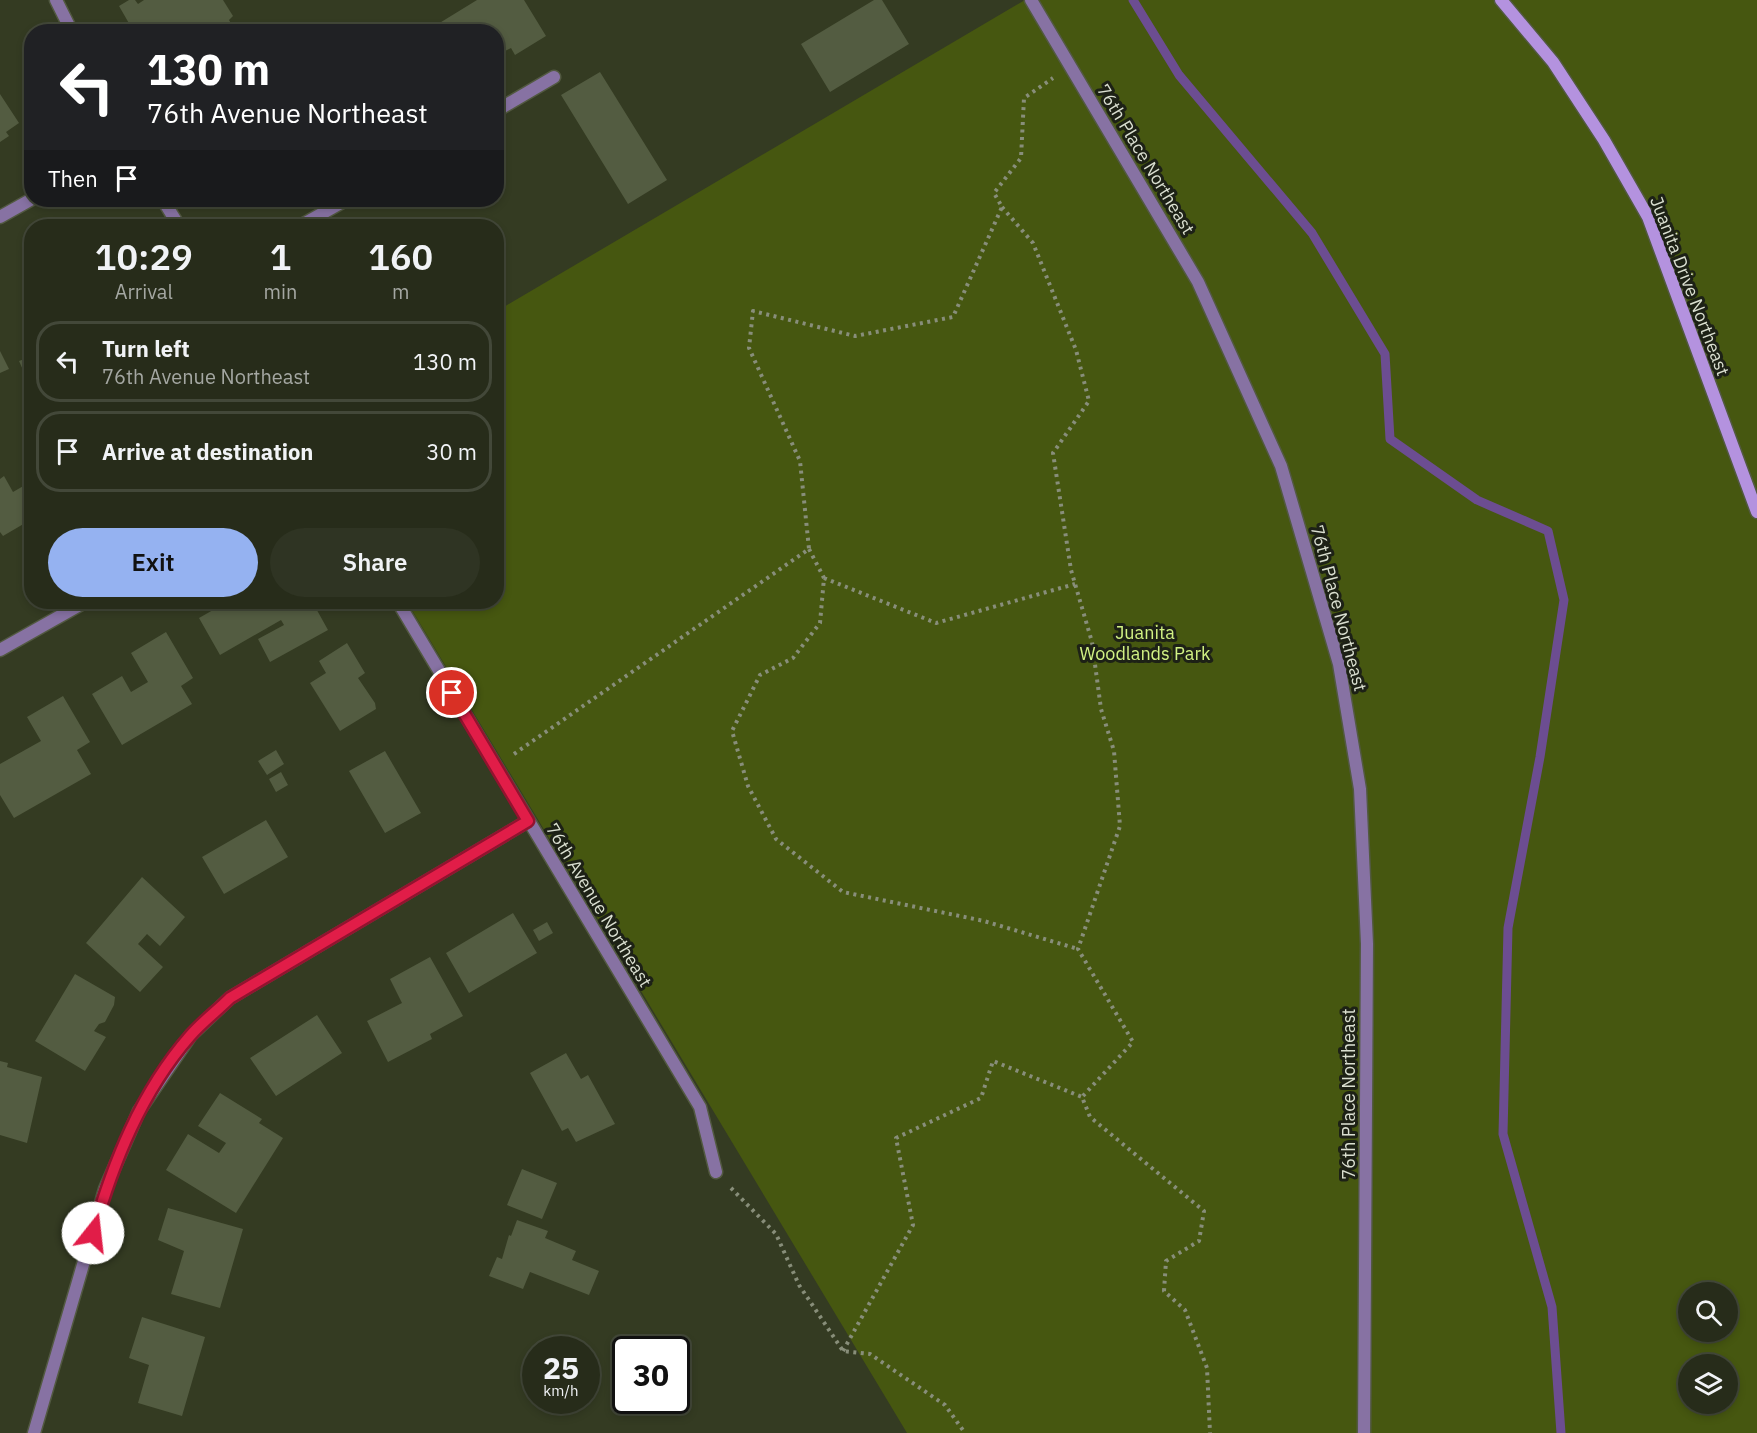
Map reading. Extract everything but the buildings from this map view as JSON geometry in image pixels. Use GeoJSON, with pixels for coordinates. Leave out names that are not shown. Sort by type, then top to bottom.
{"type":"FeatureCollection","features":[{"type":"Feature","properties":{"kind":"main road","name":"Juanita Drive Northeast"},"geometry":{"type":"LineString","coordinates":[[1501,0],[1553,62],[1604,140],[1647,218],[1757,512]]}},
{"type":"Feature","properties":{"kind":"street"},"geometry":{"type":"LineString","coordinates":[[56,0],[68,24]]}},
{"type":"Feature","properties":{"kind":"street","name":"76th Place Northeast"},"geometry":{"type":"LineString","coordinates":[[1031,0],[1198,282],[1281,466],[1339,664],[1360,789],[1367,944],[1364,1433]]}},
{"type":"Feature","properties":{"kind":"street"},"geometry":{"type":"LineString","coordinates":[[504,106],[554,77]]}},
{"type":"Feature","properties":{"kind":"street"},"geometry":{"type":"LineString","coordinates":[[0,217],[24,204]]}},
{"type":"Feature","properties":{"kind":"street"},"geometry":{"type":"LineString","coordinates":[[312,219],[334,207]]}},
{"type":"Feature","properties":{"kind":"street"},"geometry":{"type":"LineString","coordinates":[[0,650],[73,609]]}},
{"type":"Feature","properties":{"kind":"street","name":"76th Avenue Northeast"},"geometry":{"type":"LineString","coordinates":[[402,609],[700,1107],[716,1172]]}},
{"type":"Feature","properties":{"kind":"street"},"geometry":{"type":"LineString","coordinates":[[34,1433],[105,1189],[139,1111],[190,1035],[230,998],[528,821]]}},
{"type":"Feature","properties":{"kind":"path"},"geometry":{"type":"LineString","coordinates":[[1070,66],[1024,98],[1021,158],[994,193],[1002,207],[1033,243],[1076,350],[1089,401],[1053,453],[1075,584],[1092,642],[1101,709],[1113,751],[1120,826],[1078,949]]}},
{"type":"Feature","properties":{"kind":"path"},"geometry":{"type":"LineString","coordinates":[[1002,207],[953,317],[855,336],[753,311],[749,348],[800,461],[809,549],[824,578],[820,623],[793,658],[760,675],[732,731],[748,786],[776,839],[843,892],[984,921],[1078,949],[1132,1042],[1082,1097]]}},
{"type":"Feature","properties":{"kind":"path"},"geometry":{"type":"LineString","coordinates":[[496,767],[809,549]]}},
{"type":"Feature","properties":{"kind":"path"},"geometry":{"type":"LineString","coordinates":[[824,578],[936,623],[1075,584]]}},
{"type":"Feature","properties":{"kind":"path"},"geometry":{"type":"LineString","coordinates":[[843,1350],[913,1225],[897,1138],[981,1098],[993,1060],[1082,1097],[1090,1117],[1204,1211],[1199,1241],[1166,1261],[1164,1291],[1185,1310],[1206,1368],[1210,1433]]}},
{"type":"Feature","properties":{"kind":"path"},"geometry":{"type":"LineString","coordinates":[[716,1172],[776,1234],[799,1285],[843,1350],[870,1354],[945,1405],[965,1433]]}},
{"type":"Feature","properties":{"kind":"green space","name":"Juanita Woodlands Park"},"geometry":{"type":"Polygon","coordinates":[[[1025,0],[1757,0],[1757,1433],[907,1433],[411,609],[504,609],[504,307],[1025,0]]]}},
{"type":"Feature","properties":{"kind":"waterway"},"geometry":{"type":"LineString","coordinates":[[1133,0],[1179,75],[1312,233],[1385,354],[1390,439],[1477,500],[1548,531],[1564,600],[1540,757],[1508,928],[1503,1134],[1552,1307],[1561,1433]]}},
{"type":"Feature","properties":{"kind":"route"},"geometry":{"type":"LineString","coordinates":[[93,1233],[105,1189],[139,1111],[190,1035],[230,998],[528,821],[452,693]]}}]}
